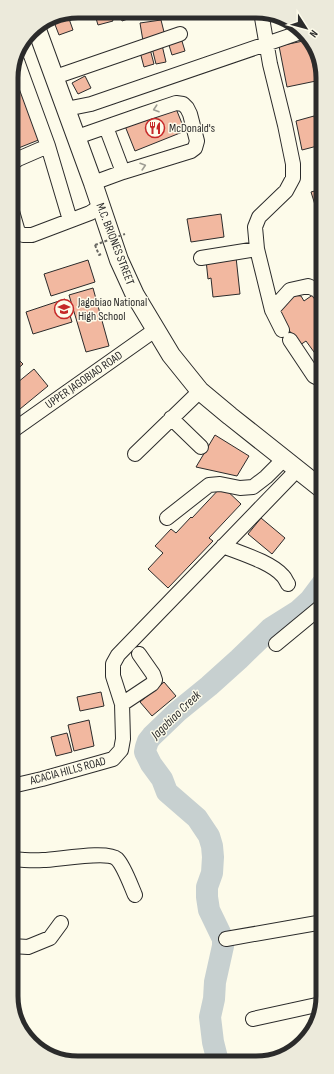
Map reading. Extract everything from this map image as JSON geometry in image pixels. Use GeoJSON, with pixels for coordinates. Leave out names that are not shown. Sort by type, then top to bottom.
{"type":"FeatureCollection","features":[{"type":"Feature","properties":{"kind":"main road","name":"M.C. BRIONES STREET"},"geometry":{"type":"LineString","coordinates":[[38,33],[77,137],[119,260],[135,295],[155,330],[171,355],[200,391],[316,484]]}},
{"type":"Feature","properties":{"kind":"street"},"geometry":{"type":"LineString","coordinates":[[262,19],[270,64],[293,164],[293,178],[286,191],[259,217],[255,227],[256,249],[272,310],[286,335],[316,377]]}},
{"type":"Feature","properties":{"kind":"street"},"geometry":{"type":"LineString","coordinates":[[55,77],[180,34]]}},
{"type":"Feature","properties":{"kind":"street"},"geometry":{"type":"LineString","coordinates":[[66,109],[90,104],[286,37]]}},
{"type":"Feature","properties":{"kind":"street"},"geometry":{"type":"LineString","coordinates":[[19,67],[48,146],[70,220]]}},
{"type":"Feature","properties":{"kind":"street"},"geometry":{"type":"LineString","coordinates":[[77,137],[176,103],[183,104],[190,114],[197,141],[195,148],[191,151],[93,183]]}},
{"type":"Feature","properties":{"kind":"street"},"geometry":{"type":"LineString","coordinates":[[106,127],[123,172]]}},
{"type":"Feature","properties":{"kind":"street"},"geometry":{"type":"LineString","coordinates":[[18,159],[48,146]]}},
{"type":"Feature","properties":{"kind":"street"},"geometry":{"type":"LineString","coordinates":[[18,232],[24,235],[32,235],[90,213],[101,206]]}},
{"type":"Feature","properties":{"kind":"street"},"geometry":{"type":"LineString","coordinates":[[201,258],[256,249]]}},
{"type":"Feature","properties":{"kind":"street"},"geometry":{"type":"LineString","coordinates":[[272,310],[290,290],[308,286],[316,290]]}},
{"type":"Feature","properties":{"kind":"street","name":"UPPER JAGOBIAO ROAD"},"geometry":{"type":"LineString","coordinates":[[18,427],[155,330]]}},
{"type":"Feature","properties":{"kind":"street"},"geometry":{"type":"LineString","coordinates":[[135,454],[200,391]]}},
{"type":"Feature","properties":{"kind":"street"},"geometry":{"type":"LineString","coordinates":[[171,418],[201,447]]}},
{"type":"Feature","properties":{"kind":"street"},"geometry":{"type":"LineString","coordinates":[[167,518],[208,485],[220,484],[240,488],[253,487],[266,477],[290,464]]}},
{"type":"Feature","properties":{"kind":"street"},"geometry":{"type":"LineString","coordinates":[[139,654],[153,674],[155,680],[152,684],[122,704],[112,676],[113,664],[118,655],[223,546],[290,464]]}},
{"type":"Feature","properties":{"kind":"street"},"geometry":{"type":"LineString","coordinates":[[223,546],[275,568],[288,584]]}},
{"type":"Feature","properties":{"kind":"street"},"geometry":{"type":"LineString","coordinates":[[276,644],[316,611]]}},
{"type":"Feature","properties":{"kind":"street","name":"ACACIA HILLS ROAD"},"geometry":{"type":"LineString","coordinates":[[18,785],[114,759],[121,750],[123,739],[122,704]]}},
{"type":"Feature","properties":{"kind":"street"},"geometry":{"type":"LineString","coordinates":[[18,859],[42,860],[94,855],[113,857],[121,865],[135,895]]}},
{"type":"Feature","properties":{"kind":"street"},"geometry":{"type":"LineString","coordinates":[[226,939],[316,923]]}},
{"type":"Feature","properties":{"kind":"street"},"geometry":{"type":"LineString","coordinates":[[18,946],[28,947],[50,938],[60,924]]}},
{"type":"Feature","properties":{"kind":"street"},"geometry":{"type":"LineString","coordinates":[[253,1019],[315,1008]]}},
{"type":"Feature","properties":{"kind":"path"},"geometry":{"type":"LineString","coordinates":[[95,245],[125,234]]}},
{"type":"Feature","properties":{"kind":"building"},"geometry":{"type":"Polygon","coordinates":[[[96,18],[112,18],[113,21],[98,25],[96,18]]]}},
{"type":"Feature","properties":{"kind":"building"},"geometry":{"type":"Polygon","coordinates":[[[121,18],[131,18],[122,21],[121,18]]]}},
{"type":"Feature","properties":{"kind":"building"},"geometry":{"type":"Polygon","coordinates":[[[69,19],[73,30],[59,35],[54,23],[69,19]]]}},
{"type":"Feature","properties":{"kind":"building"},"geometry":{"type":"Polygon","coordinates":[[[161,20],[165,36],[143,41],[140,23],[161,20]]]}},
{"type":"Feature","properties":{"kind":"building"},"geometry":{"type":"Polygon","coordinates":[[[181,38],[185,51],[172,55],[168,42],[181,38]]]}},
{"type":"Feature","properties":{"kind":"building"},"geometry":{"type":"Polygon","coordinates":[[[162,45],[166,62],[156,64],[152,48],[162,45]]]}},
{"type":"Feature","properties":{"kind":"building"},"geometry":{"type":"Polygon","coordinates":[[[286,45],[286,48],[308,48],[311,55],[316,81],[287,87],[279,46],[286,45]]]}},
{"type":"Feature","properties":{"kind":"building"},"geometry":{"type":"Polygon","coordinates":[[[150,49],[154,64],[144,67],[140,52],[150,49]]]}},
{"type":"Feature","properties":{"kind":"building"},"geometry":{"type":"Polygon","coordinates":[[[85,76],[91,88],[78,94],[72,83],[85,76]]]}},
{"type":"Feature","properties":{"kind":"building"},"geometry":{"type":"Polygon","coordinates":[[[18,82],[41,139],[18,148],[18,82]]]}},
{"type":"Feature","properties":{"kind":"building","name":"McDonald's"},"geometry":{"type":"Polygon","coordinates":[[[175,106],[185,131],[135,151],[125,126],[175,106]]]}},
{"type":"Feature","properties":{"kind":"building"},"geometry":{"type":"Polygon","coordinates":[[[314,116],[316,124],[316,146],[302,150],[296,121],[314,116]]]}},
{"type":"Feature","properties":{"kind":"building"},"geometry":{"type":"Polygon","coordinates":[[[316,191],[316,208],[311,192],[316,191]]]}},
{"type":"Feature","properties":{"kind":"building"},"geometry":{"type":"Polygon","coordinates":[[[221,214],[224,237],[191,242],[187,219],[221,214]]]}},
{"type":"Feature","properties":{"kind":"building"},"geometry":{"type":"Polygon","coordinates":[[[236,257],[240,294],[213,297],[211,278],[208,279],[206,260],[236,257]]]}},
{"type":"Feature","properties":{"kind":"building"},"geometry":{"type":"Polygon","coordinates":[[[88,260],[95,282],[51,296],[44,274],[88,260]]]}},
{"type":"Feature","properties":{"kind":"building"},"geometry":{"type":"Polygon","coordinates":[[[93,288],[109,346],[86,352],[69,295],[93,288]]]}},
{"type":"Feature","properties":{"kind":"building"},"geometry":{"type":"Polygon","coordinates":[[[314,294],[316,297],[316,355],[306,341],[300,345],[277,314],[292,295],[301,296],[304,301],[314,294]]]}},
{"type":"Feature","properties":{"kind":"building"},"geometry":{"type":"Polygon","coordinates":[[[65,299],[72,322],[33,334],[26,312],[65,299]]]}},
{"type":"Feature","properties":{"kind":"building"},"geometry":{"type":"Polygon","coordinates":[[[18,359],[23,364],[18,369],[18,359]]]}},
{"type":"Feature","properties":{"kind":"building"},"geometry":{"type":"Polygon","coordinates":[[[34,369],[48,386],[20,409],[18,406],[18,382],[34,369]]]}},
{"type":"Feature","properties":{"kind":"building"},"geometry":{"type":"Polygon","coordinates":[[[215,435],[249,456],[237,476],[196,467],[215,435]]]}},
{"type":"Feature","properties":{"kind":"building"},"geometry":{"type":"Polygon","coordinates":[[[222,486],[241,504],[209,538],[213,541],[168,588],[148,569],[163,553],[155,546],[171,529],[176,533],[222,486]]]}},
{"type":"Feature","properties":{"kind":"building"},"geometry":{"type":"Polygon","coordinates":[[[261,518],[285,538],[272,554],[248,534],[261,518]]]}},
{"type":"Feature","properties":{"kind":"building"},"geometry":{"type":"Polygon","coordinates":[[[164,682],[176,696],[152,716],[140,702],[164,682]]]}},
{"type":"Feature","properties":{"kind":"building"},"geometry":{"type":"Polygon","coordinates":[[[101,692],[104,706],[80,711],[77,697],[101,692]]]}},
{"type":"Feature","properties":{"kind":"building"},"geometry":{"type":"Polygon","coordinates":[[[89,720],[94,746],[74,751],[68,725],[89,720]]]}},
{"type":"Feature","properties":{"kind":"building"},"geometry":{"type":"Polygon","coordinates":[[[67,733],[72,752],[56,756],[51,737],[67,733]]]}},
{"type":"Feature","properties":{"kind":"waterway","name":"Jagobiao Creek"},"geometry":{"type":"LineString","coordinates":[[216,1056],[210,1017],[223,939],[209,910],[207,897],[207,887],[212,873],[212,846],[209,836],[197,818],[167,792],[162,779],[151,764],[145,752],[146,747],[152,736],[177,712],[209,686],[271,628],[298,611],[316,592]]}},
{"type":"Feature","properties":{"kind":"place","name":"McDonald's"},"geometry":{"type":"Point","coordinates":[155,128]}},
{"type":"Feature","properties":{"kind":"place","name":"Jagobiao National High School"},"geometry":{"type":"Point","coordinates":[64,309]}}]}
